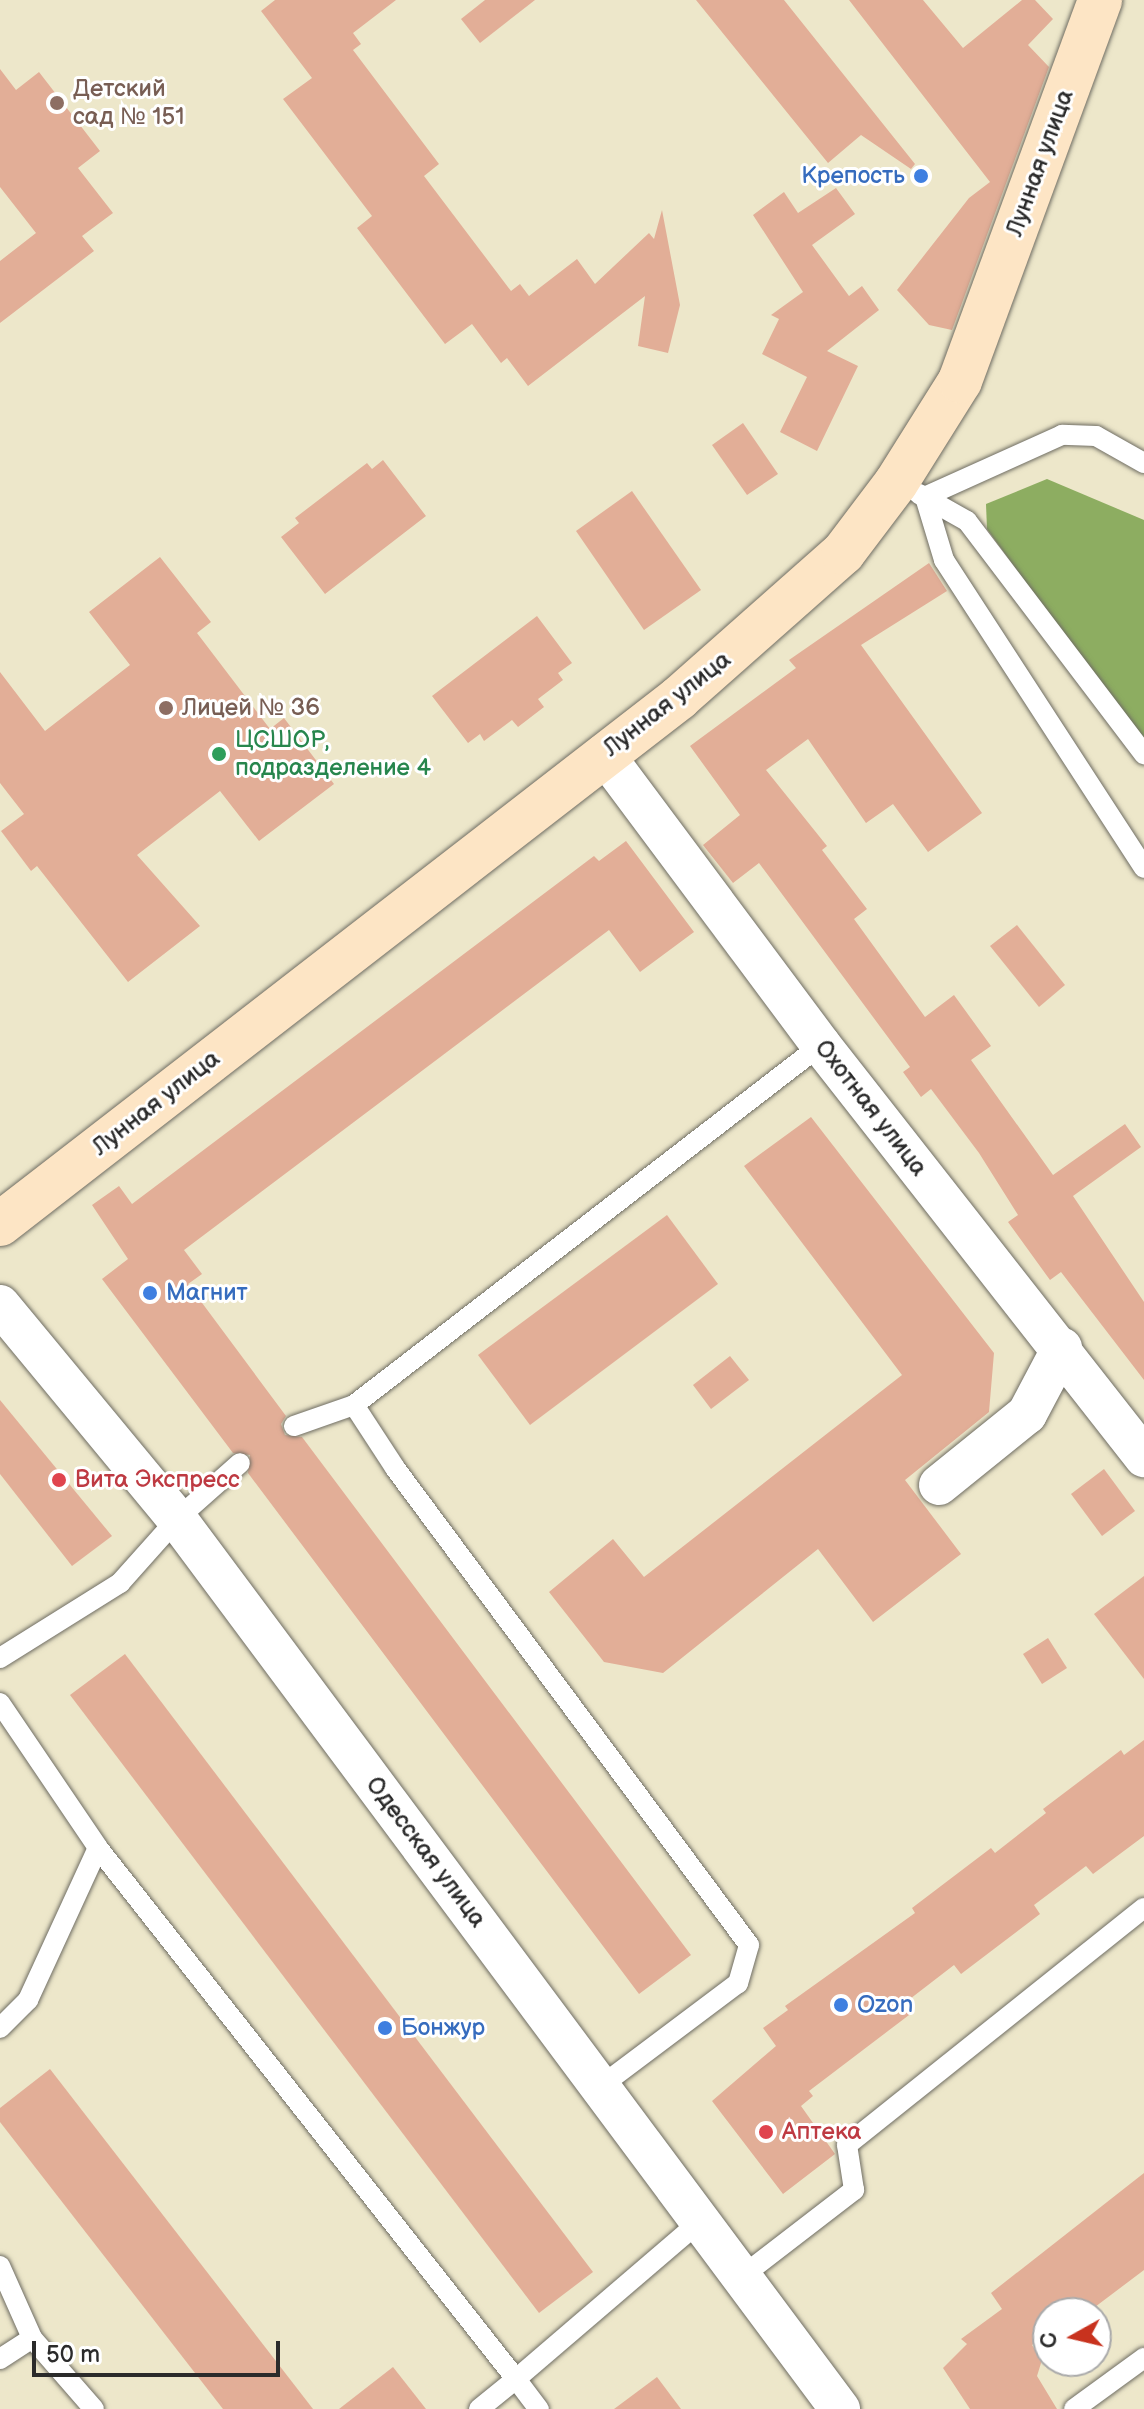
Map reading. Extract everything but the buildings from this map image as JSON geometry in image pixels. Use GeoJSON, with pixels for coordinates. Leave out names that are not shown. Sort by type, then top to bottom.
{"type":"FeatureCollection","features":[{"type":"Feature","properties":{"kind":"street","name":"Лунная улица"},"geometry":{"type":"LineString","coordinates":[[0,1224],[765,626],[911,490],[960,381],[1100,0]]}},
{"type":"Feature","properties":{"kind":"street","name":"Охотная улица"},"geometry":{"type":"LineString","coordinates":[[604,754],[821,1045],[1062,1348],[1144,1457]]}},
{"type":"Feature","properties":{"kind":"street","name":"Одесская улица"},"geometry":{"type":"LineString","coordinates":[[0,1305],[177,1519],[601,2086],[697,2224],[840,2409]]}},
{"type":"Feature","properties":{"kind":"street"},"geometry":{"type":"LineString","coordinates":[[939,1485],[1027,1414],[1062,1348]]}},
{"type":"Feature","properties":{"kind":"lane"},"geometry":{"type":"LineString","coordinates":[[911,490],[1062,435],[1096,436],[1144,463]]}},
{"type":"Feature","properties":{"kind":"lane"},"geometry":{"type":"LineString","coordinates":[[911,490],[967,521],[1144,754]]}},
{"type":"Feature","properties":{"kind":"lane"},"geometry":{"type":"LineString","coordinates":[[911,490],[944,560],[1144,868]]}},
{"type":"Feature","properties":{"kind":"lane"},"geometry":{"type":"LineString","coordinates":[[294,1426],[354,1405],[821,1045]]}},
{"type":"Feature","properties":{"kind":"lane"},"geometry":{"type":"LineString","coordinates":[[354,1405],[395,1468],[749,1945],[738,1983],[601,2086]]}},
{"type":"Feature","properties":{"kind":"lane"},"geometry":{"type":"LineString","coordinates":[[0,1658],[120,1583],[177,1519],[240,1463]]}},
{"type":"Feature","properties":{"kind":"lane"},"geometry":{"type":"LineString","coordinates":[[0,1703],[98,1848],[539,2409]]}},
{"type":"Feature","properties":{"kind":"lane"},"geometry":{"type":"LineString","coordinates":[[0,2028],[28,2000],[98,1848]]}},
{"type":"Feature","properties":{"kind":"lane"},"geometry":{"type":"LineString","coordinates":[[741,2277],[854,2190],[847,2145],[1144,1908]]}},
{"type":"Feature","properties":{"kind":"lane"},"geometry":{"type":"LineString","coordinates":[[479,2409],[697,2224]]}},
{"type":"Feature","properties":{"kind":"lane"},"geometry":{"type":"LineString","coordinates":[[0,2266],[32,2338],[94,2409]]}},
{"type":"Feature","properties":{"kind":"lane"},"geometry":{"type":"LineString","coordinates":[[0,2359],[32,2338]]}},
{"type":"Feature","properties":{"kind":"lane"},"geometry":{"type":"LineString","coordinates":[[1074,2409],[1144,2358]]}},
{"type":"Feature","properties":{"kind":"green space"},"geometry":{"type":"Polygon","coordinates":[[[1047,479],[1144,520],[1144,746],[987,529],[986,504],[1047,479]]]}},
{"type":"Feature","properties":{"kind":"place","name":"Детский сад № 151"},"geometry":{"type":"Point","coordinates":[57,103]}},
{"type":"Feature","properties":{"kind":"place","name":"Крепость"},"geometry":{"type":"Point","coordinates":[921,176]}},
{"type":"Feature","properties":{"kind":"place","name":"Лицей № 36"},"geometry":{"type":"Point","coordinates":[166,708]}},
{"type":"Feature","properties":{"kind":"place","name":"ЦСШОР, подразделение 4"},"geometry":{"type":"Point","coordinates":[219,754]}},
{"type":"Feature","properties":{"kind":"place","name":"Магнит"},"geometry":{"type":"Point","coordinates":[150,1293]}},
{"type":"Feature","properties":{"kind":"place","name":"Вита Экспресс"},"geometry":{"type":"Point","coordinates":[59,1480]}},
{"type":"Feature","properties":{"kind":"place","name":"Ozon"},"geometry":{"type":"Point","coordinates":[841,2005]}},
{"type":"Feature","properties":{"kind":"place","name":"Бонжур"},"geometry":{"type":"Point","coordinates":[385,2028]}},
{"type":"Feature","properties":{"kind":"place","name":"Аптека"},"geometry":{"type":"Point","coordinates":[766,2132]}}]}
